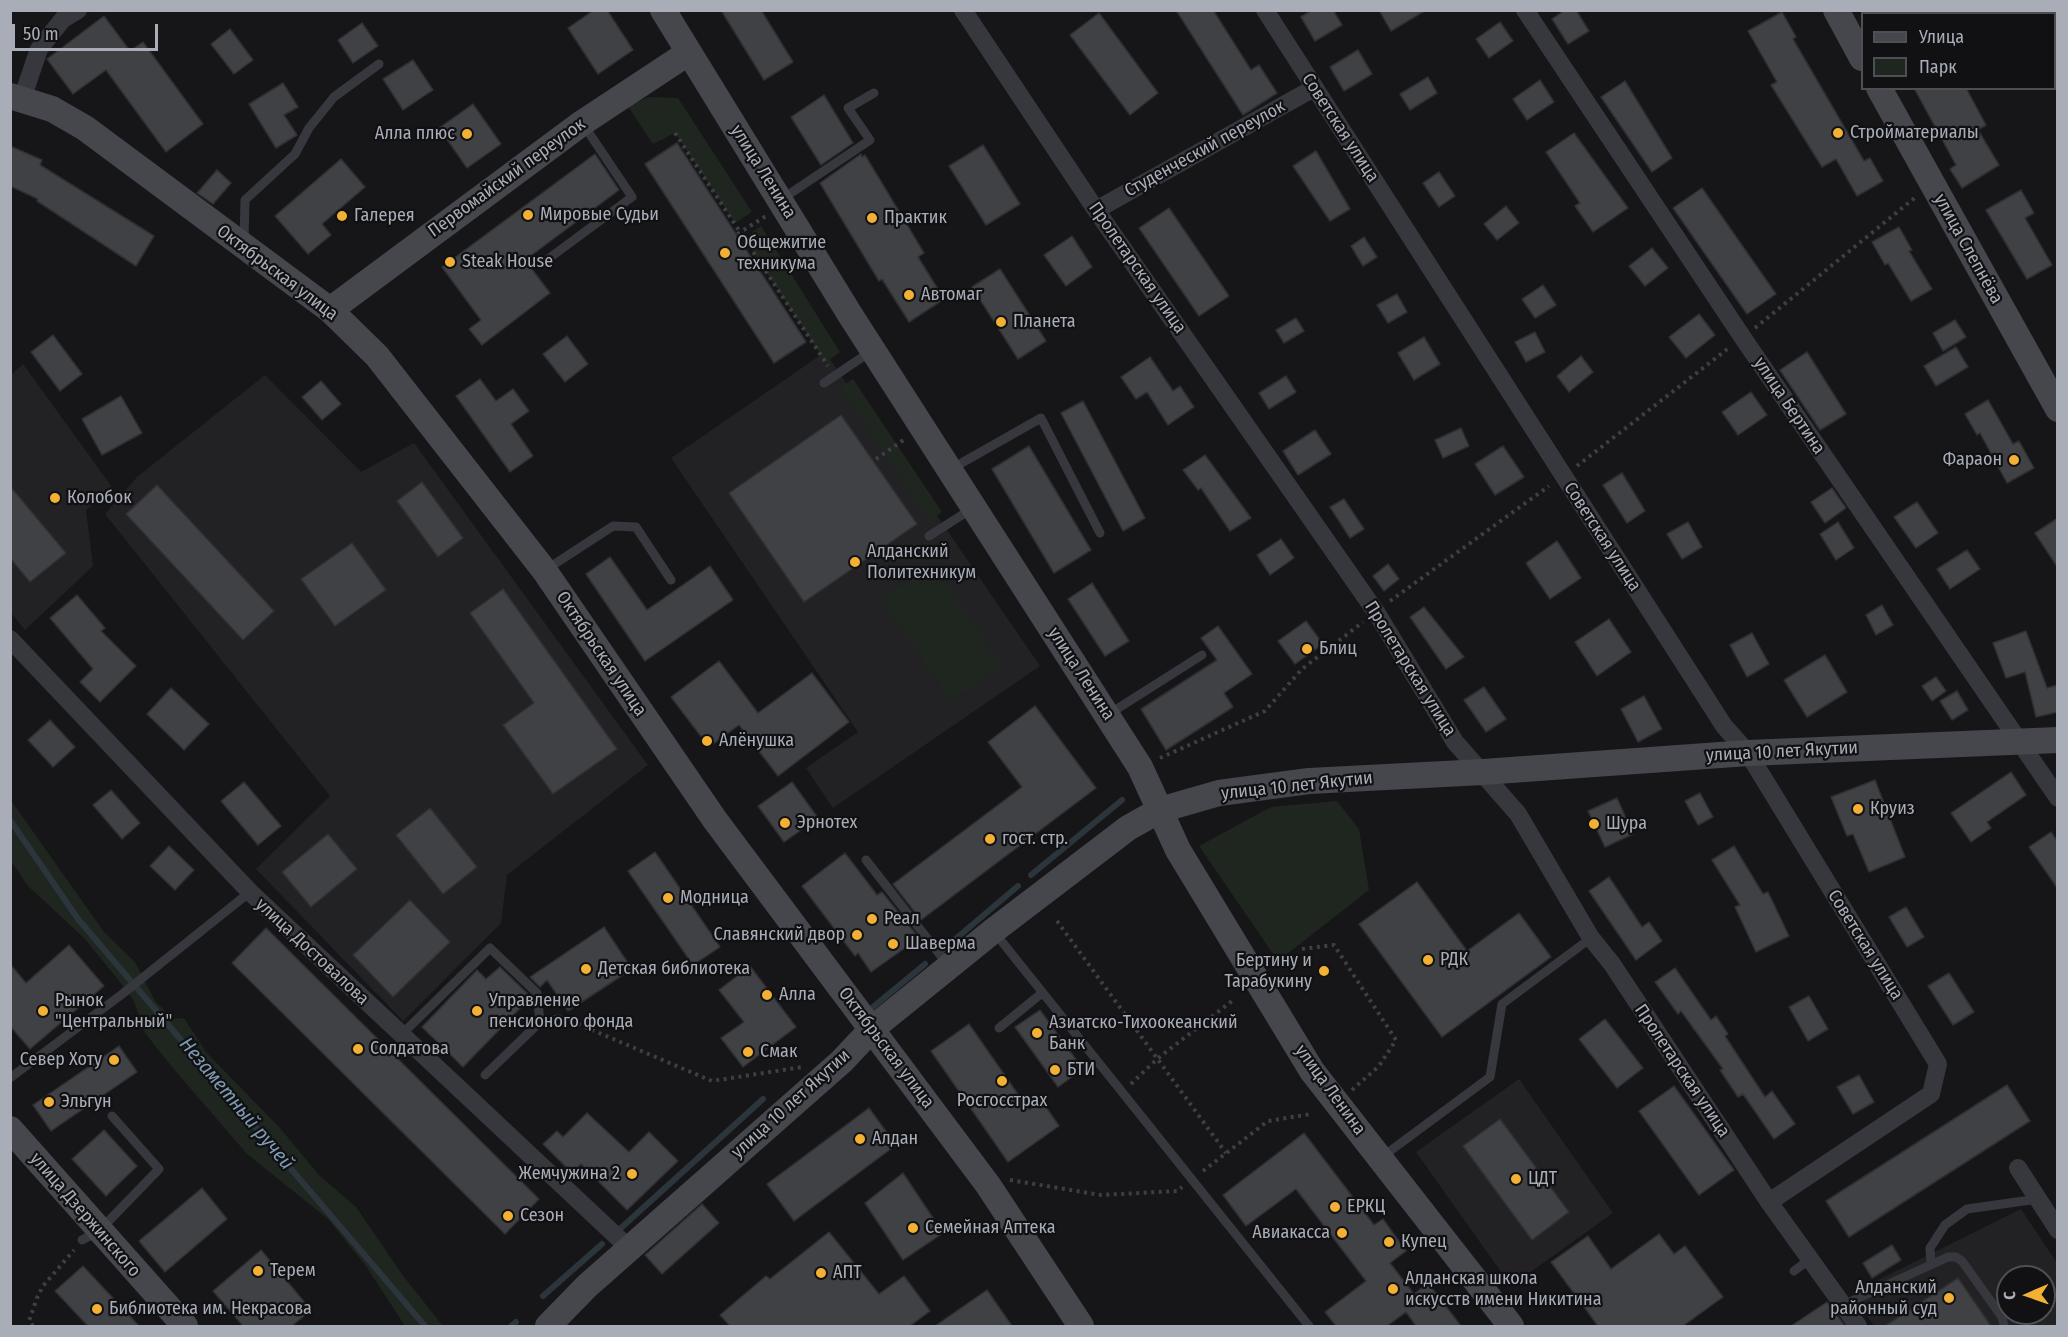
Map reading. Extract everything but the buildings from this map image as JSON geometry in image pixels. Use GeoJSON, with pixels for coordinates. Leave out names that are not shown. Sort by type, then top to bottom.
{"type":"FeatureCollection","features":[{"type":"Feature","properties":{"kind":"main road","name":"улица Ленина"},"geometry":{"type":"LineString","coordinates":[[663,10],[948,471],[1140,766],[1184,860],[1312,1071],[1511,1326]]}},
{"type":"Feature","properties":{"kind":"main road"},"geometry":{"type":"LineString","coordinates":[[1836,10],[1858,43]]}},
{"type":"Feature","properties":{"kind":"main road","name":"Первомайский переулок"},"geometry":{"type":"LineString","coordinates":[[330,310],[582,123],[688,53]]}},
{"type":"Feature","properties":{"kind":"main road","name":"улица Слепнёва"},"geometry":{"type":"LineString","coordinates":[[1880,90],[2058,410]]}},
{"type":"Feature","properties":{"kind":"main road","name":"Октябрьская улица"},"geometry":{"type":"LineString","coordinates":[[16,98],[52,109],[85,128],[330,310],[377,356],[410,395],[544,570],[715,820],[873,1028],[988,1185],[1081,1326]]}},
{"type":"Feature","properties":{"kind":"main road","name":"улица 10 лет Якутии"},"geometry":{"type":"LineString","coordinates":[[548,1326],[587,1286],[842,1060],[873,1028],[949,965],[1128,828],[1160,810],[1219,794],[1309,781],[1483,772],[1748,753],[2058,740]]}},
{"type":"Feature","properties":{"kind":"main road","name":"улица Дзержинского"},"geometry":{"type":"LineString","coordinates":[[10,1129],[91,1236],[185,1326]]}},
{"type":"Feature","properties":{"kind":"street"},"geometry":{"type":"LineString","coordinates":[[16,98],[39,49],[63,19],[78,10]]}},
{"type":"Feature","properties":{"kind":"street","name":"Пролетарская улица"},"geometry":{"type":"LineString","coordinates":[[963,10],[1096,210],[1376,612],[1455,742],[1518,814],[1591,938],[1611,964],[1769,1202],[1858,1326]]}},
{"type":"Feature","properties":{"kind":"street","name":"улица Бертина"},"geometry":{"type":"LineString","coordinates":[[1525,10],[1743,338],[2058,798]]}},
{"type":"Feature","properties":{"kind":"street","name":"Советская улица"},"geometry":{"type":"LineString","coordinates":[[1272,13],[1314,88],[1563,476],[1724,726],[1748,753],[1938,1064],[1930,1094],[1769,1202]]}},
{"type":"Feature","properties":{"kind":"street","name":"Студенческий переулок"},"geometry":{"type":"LineString","coordinates":[[1096,210],[1314,88]]}},
{"type":"Feature","properties":{"kind":"street","name":"улица Достовалова"},"geometry":{"type":"LineString","coordinates":[[10,639],[249,892],[630,1249]]}},
{"type":"Feature","properties":{"kind":"street"},"geometry":{"type":"LineString","coordinates":[[2018,1168],[2058,1230]]}},
{"type":"Feature","properties":{"kind":"lane"},"geometry":{"type":"LineString","coordinates":[[244,248],[245,200],[295,154],[309,128],[334,97],[379,64]]}},
{"type":"Feature","properties":{"kind":"lane"},"geometry":{"type":"LineString","coordinates":[[782,203],[870,140],[848,108],[874,93]]}},
{"type":"Feature","properties":{"kind":"lane"},"geometry":{"type":"LineString","coordinates":[[544,262],[632,197],[582,123]]}},
{"type":"Feature","properties":{"kind":"lane"},"geometry":{"type":"LineString","coordinates":[[824,383],[872,350]]}},
{"type":"Feature","properties":{"kind":"lane"},"geometry":{"type":"LineString","coordinates":[[948,471],[1041,418],[1100,533]]}},
{"type":"Feature","properties":{"kind":"lane"},"geometry":{"type":"LineString","coordinates":[[929,536],[973,508]]}},
{"type":"Feature","properties":{"kind":"lane"},"geometry":{"type":"LineString","coordinates":[[544,570],[613,526],[636,527],[671,580]]}},
{"type":"Feature","properties":{"kind":"lane"},"geometry":{"type":"LineString","coordinates":[[1107,715],[1202,655]]}},
{"type":"Feature","properties":{"kind":"lane"},"geometry":{"type":"LineString","coordinates":[[866,860],[949,965]]}},
{"type":"Feature","properties":{"kind":"lane"},"geometry":{"type":"LineString","coordinates":[[10,1078],[148,974],[249,892]]}},
{"type":"Feature","properties":{"kind":"lane"},"geometry":{"type":"LineString","coordinates":[[993,931],[1309,1326]]}},
{"type":"Feature","properties":{"kind":"lane"},"geometry":{"type":"LineString","coordinates":[[1380,1158],[1490,1077],[1502,1004],[1591,938]]}},
{"type":"Feature","properties":{"kind":"lane"},"geometry":{"type":"LineString","coordinates":[[401,1035],[490,948],[537,993],[540,1022]]}},
{"type":"Feature","properties":{"kind":"lane"},"geometry":{"type":"LineString","coordinates":[[999,1028],[1042,993]]}},
{"type":"Feature","properties":{"kind":"lane"},"geometry":{"type":"LineString","coordinates":[[485,1075],[540,1022],[559,1019]]}},
{"type":"Feature","properties":{"kind":"lane"},"geometry":{"type":"LineString","coordinates":[[91,1236],[159,1169],[112,1116]]}},
{"type":"Feature","properties":{"kind":"lane"},"geometry":{"type":"LineString","coordinates":[[1931,1265],[1930,1248],[1940,1232],[1945,1225],[1967,1209],[2038,1199]]}},
{"type":"Feature","properties":{"kind":"lane"},"geometry":{"type":"LineString","coordinates":[[1843,1305],[1948,1257],[1962,1261],[2002,1317],[2004,1326]]}},
{"type":"Feature","properties":{"kind":"lane"},"geometry":{"type":"LineString","coordinates":[[1794,1271],[1810,1259]]}},
{"type":"Feature","properties":{"kind":"path"},"geometry":{"type":"LineString","coordinates":[[675,133],[834,375]]}},
{"type":"Feature","properties":{"kind":"path"},"geometry":{"type":"LineString","coordinates":[[1140,766],[1265,711],[1302,669],[1376,612],[1563,476],[1743,338],[1932,184]]}},
{"type":"Feature","properties":{"kind":"path"},"geometry":{"type":"LineString","coordinates":[[731,238],[782,203]]}},
{"type":"Feature","properties":{"kind":"path"},"geometry":{"type":"LineString","coordinates":[[876,459],[922,429]]}},
{"type":"Feature","properties":{"kind":"path"},"geometry":{"type":"LineString","coordinates":[[1057,921],[1226,1153]]}},
{"type":"Feature","properties":{"kind":"path"},"geometry":{"type":"LineString","coordinates":[[1302,949],[1334,945],[1396,1040],[1379,1066],[1337,1102]]}},
{"type":"Feature","properties":{"kind":"path"},"geometry":{"type":"LineString","coordinates":[[1122,1093],[1157,1059],[1232,1001]]}},
{"type":"Feature","properties":{"kind":"path"},"geometry":{"type":"LineString","coordinates":[[559,1019],[578,1022],[645,1054],[679,1065],[712,1081],[842,1060]]}},
{"type":"Feature","properties":{"kind":"path"},"geometry":{"type":"LineString","coordinates":[[988,1185],[996,1178],[1101,1195],[1177,1191],[1268,1120],[1311,1114]]}},
{"type":"Feature","properties":{"kind":"path"},"geometry":{"type":"LineString","coordinates":[[33,1326],[29,1322],[43,1286],[91,1236]]}},
{"type":"Feature","properties":{"kind":"shaded area","name":"Алданский Политехникум"},"geometry":{"type":"Polygon","coordinates":[[[825,352],[1040,666],[833,808],[806,768],[858,732],[671,458],[825,352]]]}},
{"type":"Feature","properties":{"kind":"shaded area","name":"Колобок"},"geometry":{"type":"Polygon","coordinates":[[[23,364],[112,487],[86,510],[93,566],[25,630],[11,613],[10,376],[23,364]]]}},
{"type":"Feature","properties":{"kind":"shaded area"},"geometry":{"type":"Polygon","coordinates":[[[265,375],[361,472],[414,443],[648,765],[507,875],[501,923],[403,1021],[256,869],[330,796],[105,514],[137,477],[265,375]]]}},
{"type":"Feature","properties":{"kind":"shaded area"},"geometry":{"type":"Polygon","coordinates":[[[1519,1079],[1613,1213],[1511,1286],[1416,1152],[1519,1079]]]}},
{"type":"Feature","properties":{"kind":"shaded area"},"geometry":{"type":"Polygon","coordinates":[[[2021,1209],[2057,1263],[2057,1326],[1874,1326],[1852,1293],[2021,1209]]]}},
{"type":"Feature","properties":{"kind":"green space"},"geometry":{"type":"Polygon","coordinates":[[[649,97],[678,98],[752,212],[735,223],[675,133],[653,144],[627,105],[649,97]]]}},
{"type":"Feature","properties":{"kind":"green space"},"geometry":{"type":"Polygon","coordinates":[[[761,226],[840,352],[826,363],[744,238],[761,226]]]}},
{"type":"Feature","properties":{"kind":"green space"},"geometry":{"type":"Polygon","coordinates":[[[853,379],[942,512],[929,521],[840,387],[853,379]]]}},
{"type":"Feature","properties":{"kind":"green space"},"geometry":{"type":"Polygon","coordinates":[[[933,564],[1002,666],[951,701],[881,599],[933,564]]]}},
{"type":"Feature","properties":{"kind":"green space"},"geometry":{"type":"Polygon","coordinates":[[[10,799],[104,932],[135,962],[155,1001],[173,1019],[184,1018],[206,1052],[280,1128],[319,1175],[356,1207],[404,1277],[443,1326],[405,1326],[366,1266],[328,1219],[247,1154],[172,1067],[145,1033],[134,1001],[119,981],[85,939],[28,886],[11,861],[10,799]]]}},
{"type":"Feature","properties":{"kind":"green space"},"geometry":{"type":"Polygon","coordinates":[[[1337,801],[1359,829],[1369,890],[1278,961],[1199,846],[1271,807],[1337,801]]]}},
{"type":"Feature","properties":{"kind":"waterway"},"geometry":{"type":"LineString","coordinates":[[1031,875],[1122,800]]}},
{"type":"Feature","properties":{"kind":"waterway","name":"Незаметный ручей"},"geometry":{"type":"LineString","coordinates":[[10,820],[78,919],[425,1326]]}},
{"type":"Feature","properties":{"kind":"waterway"},"geometry":{"type":"LineString","coordinates":[[939,953],[1018,886]]}},
{"type":"Feature","properties":{"kind":"waterway"},"geometry":{"type":"LineString","coordinates":[[867,1012],[925,964]]}},
{"type":"Feature","properties":{"kind":"waterway"},"geometry":{"type":"LineString","coordinates":[[621,1228],[763,1099]]}},
{"type":"Feature","properties":{"kind":"waterway"},"geometry":{"type":"LineString","coordinates":[[543,1296],[602,1244]]}},
{"type":"Feature","properties":{"kind":"waterway"},"geometry":{"type":"LineString","coordinates":[[511,1326],[516,1322]]}},
{"type":"Feature","properties":{"kind":"place","name":"Стройматериалы"},"geometry":{"type":"Point","coordinates":[1838,133]}},
{"type":"Feature","properties":{"kind":"place","name":"Алла плюс"},"geometry":{"type":"Point","coordinates":[467,134]}},
{"type":"Feature","properties":{"kind":"place","name":"Мировые Судьи"},"geometry":{"type":"Point","coordinates":[528,215]}},
{"type":"Feature","properties":{"kind":"place","name":"Галерея"},"geometry":{"type":"Point","coordinates":[342,216]}},
{"type":"Feature","properties":{"kind":"place","name":"Практик"},"geometry":{"type":"Point","coordinates":[872,218]}},
{"type":"Feature","properties":{"kind":"place","name":"Общежитие техникума"},"geometry":{"type":"Point","coordinates":[725,253]}},
{"type":"Feature","properties":{"kind":"place","name":"Steak House"},"geometry":{"type":"Point","coordinates":[450,262]}},
{"type":"Feature","properties":{"kind":"place","name":"Автомаг"},"geometry":{"type":"Point","coordinates":[909,295]}},
{"type":"Feature","properties":{"kind":"place","name":"Планета"},"geometry":{"type":"Point","coordinates":[1001,322]}},
{"type":"Feature","properties":{"kind":"place","name":"Фараон"},"geometry":{"type":"Point","coordinates":[2014,460]}},
{"type":"Feature","properties":{"kind":"place","name":"Колобок"},"geometry":{"type":"Point","coordinates":[55,498]}},
{"type":"Feature","properties":{"kind":"place","name":"Алданский Политехникум"},"geometry":{"type":"Point","coordinates":[855,562]}},
{"type":"Feature","properties":{"kind":"place","name":"Блиц"},"geometry":{"type":"Point","coordinates":[1307,649]}},
{"type":"Feature","properties":{"kind":"place","name":"Алёнушка"},"geometry":{"type":"Point","coordinates":[707,741]}},
{"type":"Feature","properties":{"kind":"place","name":"Круиз"},"geometry":{"type":"Point","coordinates":[1858,809]}},
{"type":"Feature","properties":{"kind":"place","name":"Эрнотех"},"geometry":{"type":"Point","coordinates":[785,823]}},
{"type":"Feature","properties":{"kind":"place","name":"Шура"},"geometry":{"type":"Point","coordinates":[1594,824]}},
{"type":"Feature","properties":{"kind":"place","name":"гост. стр."},"geometry":{"type":"Point","coordinates":[990,839]}},
{"type":"Feature","properties":{"kind":"place","name":"Модница"},"geometry":{"type":"Point","coordinates":[668,898]}},
{"type":"Feature","properties":{"kind":"place","name":"Реал"},"geometry":{"type":"Point","coordinates":[872,919]}},
{"type":"Feature","properties":{"kind":"place","name":"Славянский двор"},"geometry":{"type":"Point","coordinates":[857,935]}},
{"type":"Feature","properties":{"kind":"place","name":"Шаверма"},"geometry":{"type":"Point","coordinates":[893,944]}},
{"type":"Feature","properties":{"kind":"place","name":"РДК"},"geometry":{"type":"Point","coordinates":[1428,960]}},
{"type":"Feature","properties":{"kind":"place","name":"Детская библиотека"},"geometry":{"type":"Point","coordinates":[586,969]}},
{"type":"Feature","properties":{"kind":"place","name":"Бертину и Тарабукину"},"geometry":{"type":"Point","coordinates":[1324,971]}},
{"type":"Feature","properties":{"kind":"place","name":"Алла"},"geometry":{"type":"Point","coordinates":[767,995]}},
{"type":"Feature","properties":{"kind":"place","name":"Рынок \"Центральный\""},"geometry":{"type":"Point","coordinates":[43,1011]}},
{"type":"Feature","properties":{"kind":"place","name":"Управление пенсионого фонда"},"geometry":{"type":"Point","coordinates":[477,1011]}},
{"type":"Feature","properties":{"kind":"place","name":"Азиатско-Тихоокеанский Банк"},"geometry":{"type":"Point","coordinates":[1037,1033]}},
{"type":"Feature","properties":{"kind":"place","name":"Солдатова"},"geometry":{"type":"Point","coordinates":[358,1049]}},
{"type":"Feature","properties":{"kind":"place","name":"Смак"},"geometry":{"type":"Point","coordinates":[748,1052]}},
{"type":"Feature","properties":{"kind":"place","name":"Север Хоту"},"geometry":{"type":"Point","coordinates":[114,1060]}},
{"type":"Feature","properties":{"kind":"place","name":"БТИ"},"geometry":{"type":"Point","coordinates":[1055,1070]}},
{"type":"Feature","properties":{"kind":"place","name":"Росгосстрах"},"geometry":{"type":"Point","coordinates":[1002,1081]}},
{"type":"Feature","properties":{"kind":"place","name":"Эльгун"},"geometry":{"type":"Point","coordinates":[49,1102]}},
{"type":"Feature","properties":{"kind":"place","name":"Алдан"},"geometry":{"type":"Point","coordinates":[860,1139]}},
{"type":"Feature","properties":{"kind":"place","name":"Жемчужина 2"},"geometry":{"type":"Point","coordinates":[632,1174]}},
{"type":"Feature","properties":{"kind":"place","name":"ЦДТ"},"geometry":{"type":"Point","coordinates":[1516,1179]}},
{"type":"Feature","properties":{"kind":"place","name":"ЕРКЦ"},"geometry":{"type":"Point","coordinates":[1335,1207]}},
{"type":"Feature","properties":{"kind":"place","name":"Сезон"},"geometry":{"type":"Point","coordinates":[508,1216]}},
{"type":"Feature","properties":{"kind":"place","name":"Семейная Аптека"},"geometry":{"type":"Point","coordinates":[913,1228]}},
{"type":"Feature","properties":{"kind":"place","name":"Авиакасса"},"geometry":{"type":"Point","coordinates":[1342,1233]}},
{"type":"Feature","properties":{"kind":"place","name":"Купец"},"geometry":{"type":"Point","coordinates":[1389,1242]}},
{"type":"Feature","properties":{"kind":"place","name":"Терем"},"geometry":{"type":"Point","coordinates":[258,1271]}},
{"type":"Feature","properties":{"kind":"place","name":"АПТ"},"geometry":{"type":"Point","coordinates":[821,1273]}},
{"type":"Feature","properties":{"kind":"place","name":"Алданская школа искусств имени Никитина"},"geometry":{"type":"Point","coordinates":[1393,1289]}},
{"type":"Feature","properties":{"kind":"place","name":"Алданский районный суд"},"geometry":{"type":"Point","coordinates":[1949,1298]}},
{"type":"Feature","properties":{"kind":"place","name":"Библиотека им. Некрасова"},"geometry":{"type":"Point","coordinates":[97,1309]}}]}
